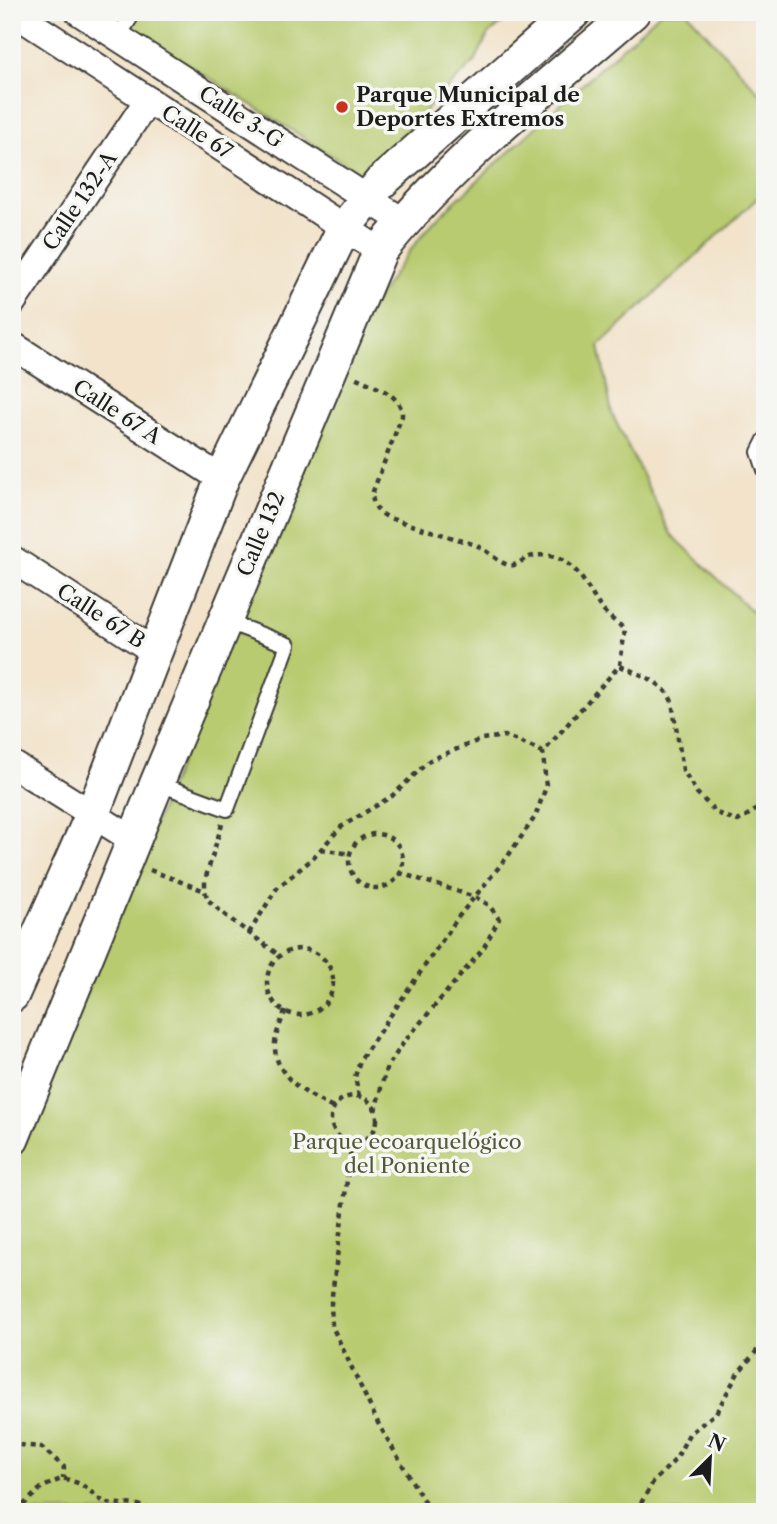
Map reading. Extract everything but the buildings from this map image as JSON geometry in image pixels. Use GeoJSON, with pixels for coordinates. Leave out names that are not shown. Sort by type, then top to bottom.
{"type":"FeatureCollection","features":[{"type":"Feature","properties":{"kind":"street","name":"Calle 67"},"geometry":{"type":"LineString","coordinates":[[13,12],[380,251]]}},
{"type":"Feature","properties":{"kind":"street","name":"Calle 3-G"},"geometry":{"type":"LineString","coordinates":[[79,12],[404,222]]}},
{"type":"Feature","properties":{"kind":"street"},"geometry":{"type":"LineString","coordinates":[[15,980],[93,813],[222,479],[344,228],[381,182],[573,12]]}},
{"type":"Feature","properties":{"kind":"street","name":"Calle 132"},"geometry":{"type":"LineString","coordinates":[[12,1139],[157,783],[380,251],[404,222],[490,138],[632,12]]}},
{"type":"Feature","properties":{"kind":"street","name":"Calle 132-A"},"geometry":{"type":"LineString","coordinates":[[12,303],[148,100]]}},
{"type":"Feature","properties":{"kind":"street","name":"Calle 67 A"},"geometry":{"type":"LineString","coordinates":[[12,345],[222,479]]}},
{"type":"Feature","properties":{"kind":"street","name":"Calle 67 B"},"geometry":{"type":"LineString","coordinates":[[12,559],[154,651]]}},
{"type":"Feature","properties":{"kind":"street"},"geometry":{"type":"LineString","coordinates":[[12,764],[93,813],[131,851]]}},
{"type":"Feature","properties":{"kind":"lane"},"geometry":{"type":"LineString","coordinates":[[118,37],[134,12]]}},
{"type":"Feature","properties":{"kind":"lane"},"geometry":{"type":"LineString","coordinates":[[765,440],[759,452],[765,470]]}},
{"type":"Feature","properties":{"kind":"lane"},"geometry":{"type":"LineString","coordinates":[[157,783],[227,809],[288,645],[225,621]]}},
{"type":"Feature","properties":{"kind":"path"},"geometry":{"type":"LineString","coordinates":[[351,374],[398,400],[402,407],[402,416],[372,494],[373,504],[379,513],[476,545],[506,565],[515,565],[527,557],[538,555],[565,562],[583,580],[602,610],[625,629],[620,666],[543,752],[546,787],[536,817],[417,975],[360,1060],[355,1077],[359,1096]]}},
{"type":"Feature","properties":{"kind":"path"},"geometry":{"type":"LineString","coordinates":[[620,666],[644,676],[668,692],[683,770],[698,793],[717,813],[738,821],[765,804]]}},
{"type":"Feature","properties":{"kind":"path"},"geometry":{"type":"LineString","coordinates":[[249,933],[276,888],[321,849],[341,827],[392,796],[430,760],[482,739],[505,736],[543,752]]}},
{"type":"Feature","properties":{"kind":"path"},"geometry":{"type":"LineString","coordinates":[[227,809],[205,880],[208,900],[280,956]]}},
{"type":"Feature","properties":{"kind":"path"},"geometry":{"type":"LineString","coordinates":[[369,835],[387,836],[400,849],[400,873],[388,885],[371,887],[363,884],[352,872],[350,854],[360,839],[369,835]]}},
{"type":"Feature","properties":{"kind":"path"},"geometry":{"type":"LineString","coordinates":[[321,849],[350,854]]}},
{"type":"Feature","properties":{"kind":"path"},"geometry":{"type":"LineString","coordinates":[[131,851],[205,891]]}},
{"type":"Feature","properties":{"kind":"path"},"geometry":{"type":"LineString","coordinates":[[375,1111],[386,1069],[404,1042],[483,949],[499,919],[489,905],[475,897],[400,873]]}},
{"type":"Feature","properties":{"kind":"path"},"geometry":{"type":"LineString","coordinates":[[300,949],[321,956],[332,974],[330,996],[325,1004],[306,1015],[285,1011],[276,1005],[267,985],[268,975],[280,956],[300,949]]}},
{"type":"Feature","properties":{"kind":"path"},"geometry":{"type":"LineString","coordinates":[[285,1011],[275,1040],[276,1060],[285,1075],[306,1093],[333,1108]]}},
{"type":"Feature","properties":{"kind":"path"},"geometry":{"type":"LineString","coordinates":[[359,1096],[372,1104],[377,1118],[372,1133],[360,1141],[345,1140],[333,1130],[333,1108],[344,1098],[359,1096]]}},
{"type":"Feature","properties":{"kind":"path"},"geometry":{"type":"LineString","coordinates":[[352,1142],[331,1303],[332,1326],[378,1423],[430,1512]]}},
{"type":"Feature","properties":{"kind":"path"},"geometry":{"type":"LineString","coordinates":[[636,1512],[653,1482],[676,1459],[689,1434],[716,1413],[738,1373],[765,1341]]}},
{"type":"Feature","properties":{"kind":"path"},"geometry":{"type":"LineString","coordinates":[[12,1451],[19,1445],[41,1447],[64,1467],[63,1478]]}},
{"type":"Feature","properties":{"kind":"path"},"geometry":{"type":"LineString","coordinates":[[16,1512],[41,1488],[63,1478],[81,1484],[105,1503],[138,1505],[162,1512]]}},
{"type":"Feature","properties":{"kind":"green space","name":"Parque Municipal de Deportes Extremos"},"geometry":{"type":"Polygon","coordinates":[[[106,12],[515,12],[488,35],[475,61],[362,175],[106,12]]]}},
{"type":"Feature","properties":{"kind":"green space","name":"Parque ecoarquelógico del Poniente"},"geometry":{"type":"Polygon","coordinates":[[[661,12],[687,12],[765,99],[765,191],[599,346],[612,414],[671,534],[765,624],[765,1512],[12,1512],[12,1166],[47,1089],[348,349],[388,282],[436,219],[661,12]]]}},
{"type":"Feature","properties":{"kind":"place","name":"Parque Municipal de Deportes Extremos"},"geometry":{"type":"Point","coordinates":[342,107]}}]}
